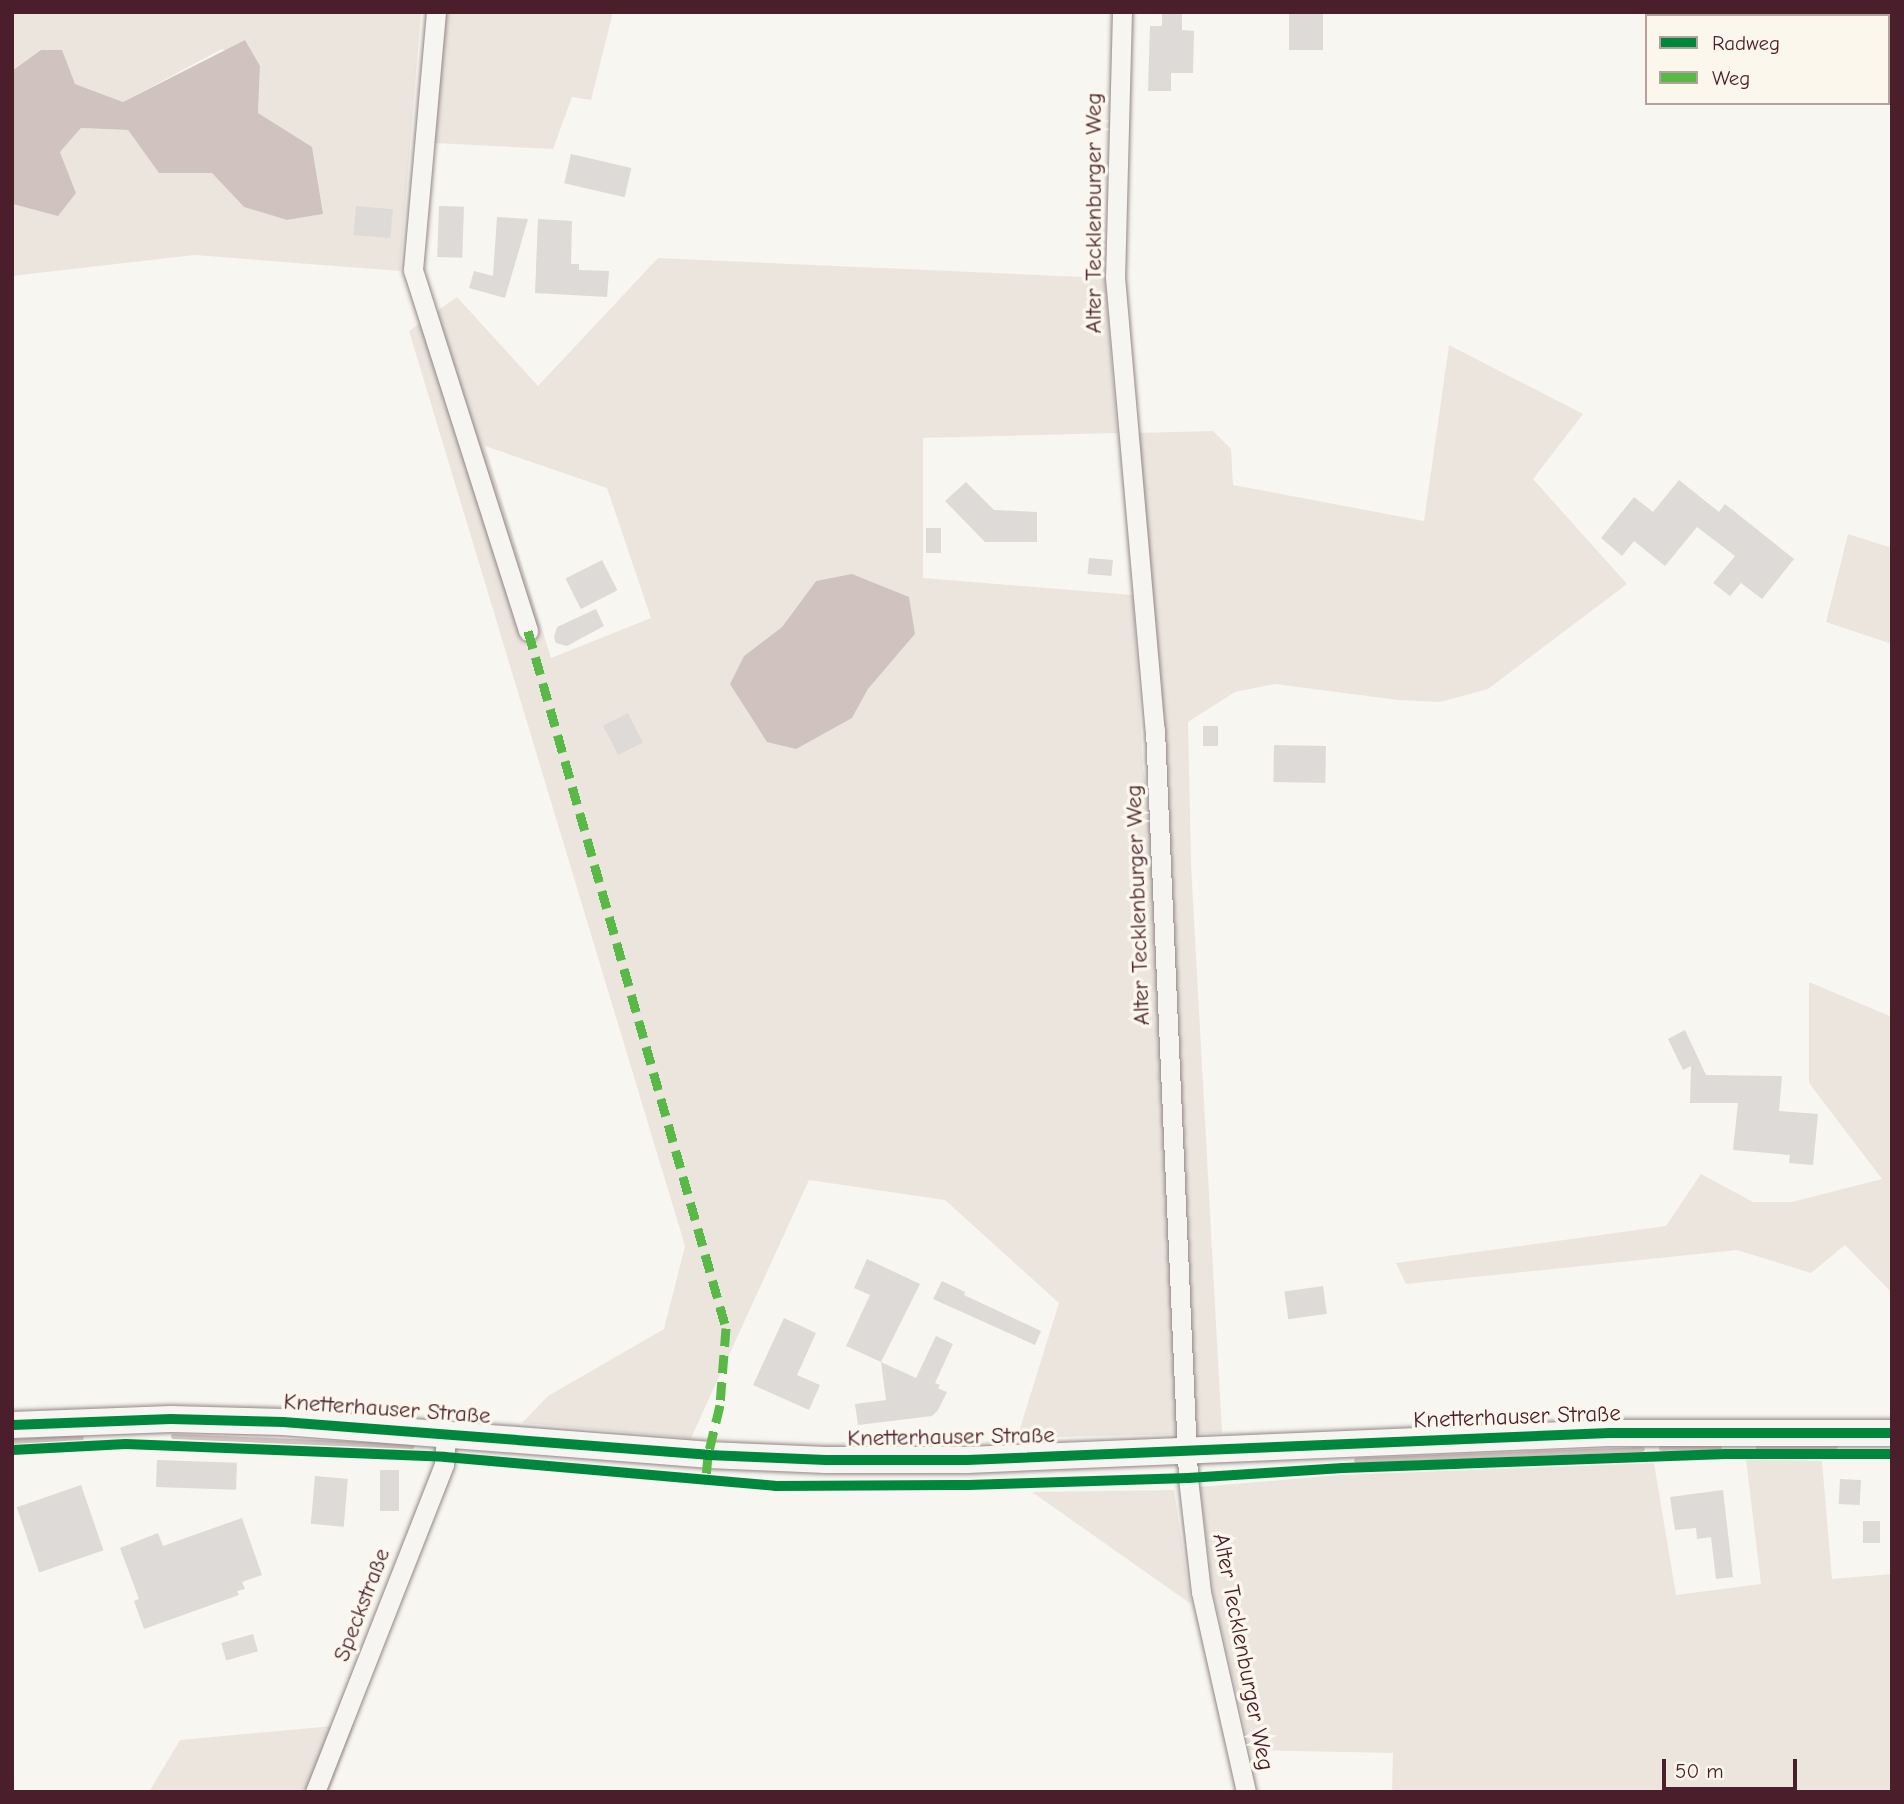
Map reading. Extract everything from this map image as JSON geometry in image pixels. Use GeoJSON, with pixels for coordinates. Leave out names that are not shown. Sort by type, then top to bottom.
{"type":"FeatureCollection","features":[{"type":"Feature","properties":{"kind":"street"},"geometry":{"type":"LineString","coordinates":[[436,12],[413,270],[528,631]]}},
{"type":"Feature","properties":{"kind":"street","name":"Alter Tecklenburger Weg"},"geometry":{"type":"LineString","coordinates":[[1122,12],[1115,277],[1155,730],[1186,1452],[1201,1592],[1246,1792]]}},
{"type":"Feature","properties":{"kind":"street","name":"Knetterhauser Straße"},"geometry":{"type":"LineString","coordinates":[[12,1425],[171,1419],[446,1434],[708,1455],[826,1460],[967,1460],[1609,1433],[1892,1433]]}},
{"type":"Feature","properties":{"kind":"street","name":"Speckstraße"},"geometry":{"type":"LineString","coordinates":[[315,1792],[444,1464],[446,1434]]}},
{"type":"Feature","properties":{"kind":"shaded area"},"geometry":{"type":"Polygon","coordinates":[[[12,12],[421,12],[400,271],[194,255],[12,276],[12,200],[14,204],[76,193],[60,152],[81,128],[128,130],[159,173],[212,173],[244,207],[287,220],[323,214],[281,130],[258,113],[260,66],[222,49],[123,102],[22,65],[12,71],[12,12]]]}},
{"type":"Feature","properties":{"kind":"shaded area"},"geometry":{"type":"Polygon","coordinates":[[[445,12],[613,12],[591,100],[572,97],[553,149],[434,143],[445,12]]]}},
{"type":"Feature","properties":{"kind":"shaded area"},"geometry":{"type":"Polygon","coordinates":[[[245,40],[260,66],[258,113],[312,147],[323,214],[287,220],[244,207],[212,173],[159,173],[128,130],[81,128],[60,152],[76,193],[58,216],[13,204],[12,71],[41,50],[62,50],[75,84],[123,102],[245,40]]]}},
{"type":"Feature","properties":{"kind":"shaded area"},"geometry":{"type":"Polygon","coordinates":[[[658,258],[1105,278],[1117,433],[923,438],[923,578],[1133,595],[1143,768],[1149,805],[1135,433],[1213,431],[1231,449],[1233,485],[1424,521],[1449,345],[1583,414],[1533,479],[1627,584],[1488,689],[1440,702],[1398,700],[1275,684],[1235,692],[1188,722],[1191,864],[1222,1433],[1017,1438],[1059,1303],[945,1200],[809,1180],[691,1438],[522,1423],[548,1396],[664,1329],[685,1246],[409,331],[457,297],[538,386],[658,258]],[[485,446],[551,658],[651,618],[607,488],[485,446]],[[816,581],[782,627],[744,656],[852,718],[868,689],[915,634],[816,581]]]}},
{"type":"Feature","properties":{"kind":"shaded area"},"geometry":{"type":"Polygon","coordinates":[[[1848,534],[1892,548],[1892,644],[1826,622],[1848,534]]]}},
{"type":"Feature","properties":{"kind":"shaded area"},"geometry":{"type":"Polygon","coordinates":[[[852,574],[909,597],[915,634],[868,689],[852,718],[796,749],[767,742],[730,684],[744,656],[782,627],[816,581],[852,574]]]}},
{"type":"Feature","properties":{"kind":"shaded area"},"geometry":{"type":"Polygon","coordinates":[[[1809,982],[1892,1017],[1892,1293],[1845,1245],[1811,1273],[1737,1250],[1406,1284],[1396,1263],[1666,1226],[1701,1174],[1753,1202],[1792,1202],[1882,1179],[1809,1083],[1809,982]]]}},
{"type":"Feature","properties":{"kind":"shaded area"},"geometry":{"type":"Polygon","coordinates":[[[1746,1459],[1822,1461],[1832,1579],[1892,1574],[1892,1792],[1392,1792],[1393,1753],[1250,1750],[1214,1596],[1200,1487],[1340,1475],[1654,1463],[1676,1595],[1761,1584],[1746,1459]]]}},
{"type":"Feature","properties":{"kind":"shaded area"},"geometry":{"type":"Polygon","coordinates":[[[1174,1490],[1191,1604],[1032,1492],[1174,1490]]]}},
{"type":"Feature","properties":{"kind":"shaded area"},"geometry":{"type":"Polygon","coordinates":[[[355,1724],[329,1792],[149,1792],[180,1740],[355,1724]]]}},
{"type":"Feature","properties":{"kind":"building"},"geometry":{"type":"Polygon","coordinates":[[[1162,12],[1182,12],[1182,30],[1194,31],[1193,73],[1171,73],[1171,91],[1148,91],[1150,26],[1162,26],[1162,12]]]}},
{"type":"Feature","properties":{"kind":"building"},"geometry":{"type":"Polygon","coordinates":[[[1289,12],[1323,12],[1323,50],[1289,50],[1289,12]]]}},
{"type":"Feature","properties":{"kind":"building"},"geometry":{"type":"Polygon","coordinates":[[[571,154],[631,168],[625,197],[564,183],[571,154]]]}},
{"type":"Feature","properties":{"kind":"building"},"geometry":{"type":"Polygon","coordinates":[[[356,206],[393,209],[390,238],[353,235],[356,206]]]}},
{"type":"Feature","properties":{"kind":"building"},"geometry":{"type":"Polygon","coordinates":[[[439,206],[464,207],[462,258],[437,257],[439,206]]]}},
{"type":"Feature","properties":{"kind":"building"},"geometry":{"type":"Polygon","coordinates":[[[497,217],[528,219],[505,298],[469,288],[474,271],[493,276],[497,217]]]}},
{"type":"Feature","properties":{"kind":"building"},"geometry":{"type":"Polygon","coordinates":[[[538,219],[572,221],[571,264],[579,264],[579,270],[609,271],[607,297],[535,293],[538,219]]]}},
{"type":"Feature","properties":{"kind":"building"},"geometry":{"type":"Polygon","coordinates":[[[1679,480],[1719,512],[1725,504],[1794,559],[1762,599],[1741,583],[1730,596],[1713,583],[1735,556],[1697,527],[1665,566],[1634,541],[1622,556],[1601,538],[1634,497],[1653,512],[1679,480]]]}},
{"type":"Feature","properties":{"kind":"building"},"geometry":{"type":"Polygon","coordinates":[[[966,482],[994,510],[1037,512],[1037,542],[985,542],[945,501],[966,482]]]}},
{"type":"Feature","properties":{"kind":"building"},"geometry":{"type":"Polygon","coordinates":[[[926,528],[941,528],[941,553],[926,553],[926,528]]]}},
{"type":"Feature","properties":{"kind":"building"},"geometry":{"type":"Polygon","coordinates":[[[1089,558],[1113,560],[1112,576],[1088,574],[1089,558]]]}},
{"type":"Feature","properties":{"kind":"building"},"geometry":{"type":"Polygon","coordinates":[[[602,560],[617,590],[581,609],[565,579],[602,560]]]}},
{"type":"Feature","properties":{"kind":"building"},"geometry":{"type":"Polygon","coordinates":[[[596,609],[604,626],[567,646],[556,643],[554,637],[557,627],[596,609]]]}},
{"type":"Feature","properties":{"kind":"building"},"geometry":{"type":"Polygon","coordinates":[[[628,713],[643,742],[618,755],[603,726],[628,713]]]}},
{"type":"Feature","properties":{"kind":"building"},"geometry":{"type":"Polygon","coordinates":[[[1203,726],[1218,726],[1218,746],[1203,746],[1203,726]]]}},
{"type":"Feature","properties":{"kind":"building"},"geometry":{"type":"Polygon","coordinates":[[[1274,745],[1326,746],[1325,783],[1273,782],[1274,745]]]}},
{"type":"Feature","properties":{"kind":"building"},"geometry":{"type":"Polygon","coordinates":[[[1685,1030],[1706,1075],[1782,1076],[1779,1111],[1818,1114],[1813,1165],[1789,1163],[1790,1155],[1733,1150],[1738,1103],[1690,1103],[1691,1066],[1683,1070],[1668,1039],[1685,1030]]]}},
{"type":"Feature","properties":{"kind":"building"},"geometry":{"type":"Polygon","coordinates":[[[867,1259],[920,1284],[881,1362],[846,1346],[870,1295],[854,1288],[867,1259]]]}},
{"type":"Feature","properties":{"kind":"building"},"geometry":{"type":"Polygon","coordinates":[[[942,1281],[965,1292],[964,1295],[1041,1331],[1035,1345],[933,1299],[942,1281]]]}},
{"type":"Feature","properties":{"kind":"building"},"geometry":{"type":"Polygon","coordinates":[[[1323,1286],[1327,1314],[1288,1319],[1284,1291],[1323,1286]]]}},
{"type":"Feature","properties":{"kind":"building"},"geometry":{"type":"Polygon","coordinates":[[[784,1318],[816,1333],[797,1375],[820,1385],[809,1410],[753,1385],[784,1318]]]}},
{"type":"Feature","properties":{"kind":"building"},"geometry":{"type":"Polygon","coordinates":[[[936,1336],[953,1344],[935,1383],[940,1385],[938,1388],[947,1392],[938,1410],[932,1416],[858,1425],[855,1404],[886,1400],[881,1362],[916,1378],[936,1336]]]}},
{"type":"Feature","properties":{"kind":"building"},"geometry":{"type":"Polygon","coordinates":[[[157,1460],[237,1463],[236,1490],[156,1487],[157,1460]]]}},
{"type":"Feature","properties":{"kind":"building"},"geometry":{"type":"Polygon","coordinates":[[[380,1470],[399,1470],[399,1511],[380,1511],[380,1470]]]}},
{"type":"Feature","properties":{"kind":"building"},"geometry":{"type":"Polygon","coordinates":[[[315,1476],[348,1479],[344,1527],[311,1524],[315,1476]]]}},
{"type":"Feature","properties":{"kind":"building"},"geometry":{"type":"Polygon","coordinates":[[[1840,1479],[1861,1480],[1860,1505],[1839,1504],[1840,1479]]]}},
{"type":"Feature","properties":{"kind":"building"},"geometry":{"type":"Polygon","coordinates":[[[81,1485],[103,1550],[39,1572],[17,1507],[81,1485]]]}},
{"type":"Feature","properties":{"kind":"building"},"geometry":{"type":"Polygon","coordinates":[[[1723,1490],[1733,1577],[1716,1579],[1711,1537],[1697,1539],[1696,1528],[1675,1530],[1670,1497],[1723,1490]]]}},
{"type":"Feature","properties":{"kind":"building"},"geometry":{"type":"Polygon","coordinates":[[[242,1518],[262,1575],[242,1582],[245,1589],[237,1591],[239,1595],[144,1629],[134,1601],[139,1599],[120,1548],[158,1533],[163,1546],[242,1518]]]}},
{"type":"Feature","properties":{"kind":"building"},"geometry":{"type":"Polygon","coordinates":[[[1863,1521],[1880,1521],[1880,1543],[1863,1543],[1863,1521]]]}},
{"type":"Feature","properties":{"kind":"building"},"geometry":{"type":"Polygon","coordinates":[[[253,1634],[258,1651],[226,1660],[221,1643],[253,1634]]]}},
{"type":"Feature","properties":{"kind":"waterway"},"geometry":{"type":"LineString","coordinates":[[173,1436],[412,1446]]}},
{"type":"Feature","properties":{"kind":"waterway"},"geometry":{"type":"LineString","coordinates":[[12,1441],[81,1437]]}},
{"type":"Feature","properties":{"kind":"waterway"},"geometry":{"type":"LineString","coordinates":[[1758,1447],[1835,1446]]}},
{"type":"Feature","properties":{"kind":"waterway"},"geometry":{"type":"LineString","coordinates":[[1661,1448],[1719,1447]]}},
{"type":"Feature","properties":{"kind":"waterway"},"geometry":{"type":"LineString","coordinates":[[1356,1460],[1642,1449]]}},
{"type":"Feature","properties":{"kind":"marked path"},"geometry":{"type":"LineString","coordinates":[[528,631],[726,1328],[720,1405],[708,1455],[706,1480]]}},
{"type":"Feature","properties":{"kind":"cycle path"},"geometry":{"type":"LineString","coordinates":[[12,1425],[171,1419],[283,1422],[708,1455],[826,1460],[967,1460],[1609,1433],[1892,1433]]}},
{"type":"Feature","properties":{"kind":"cycle path"},"geometry":{"type":"LineString","coordinates":[[12,1450],[126,1444],[445,1457],[775,1486],[968,1485],[1188,1478],[1343,1468],[1726,1454],[1892,1454]]}}]}
